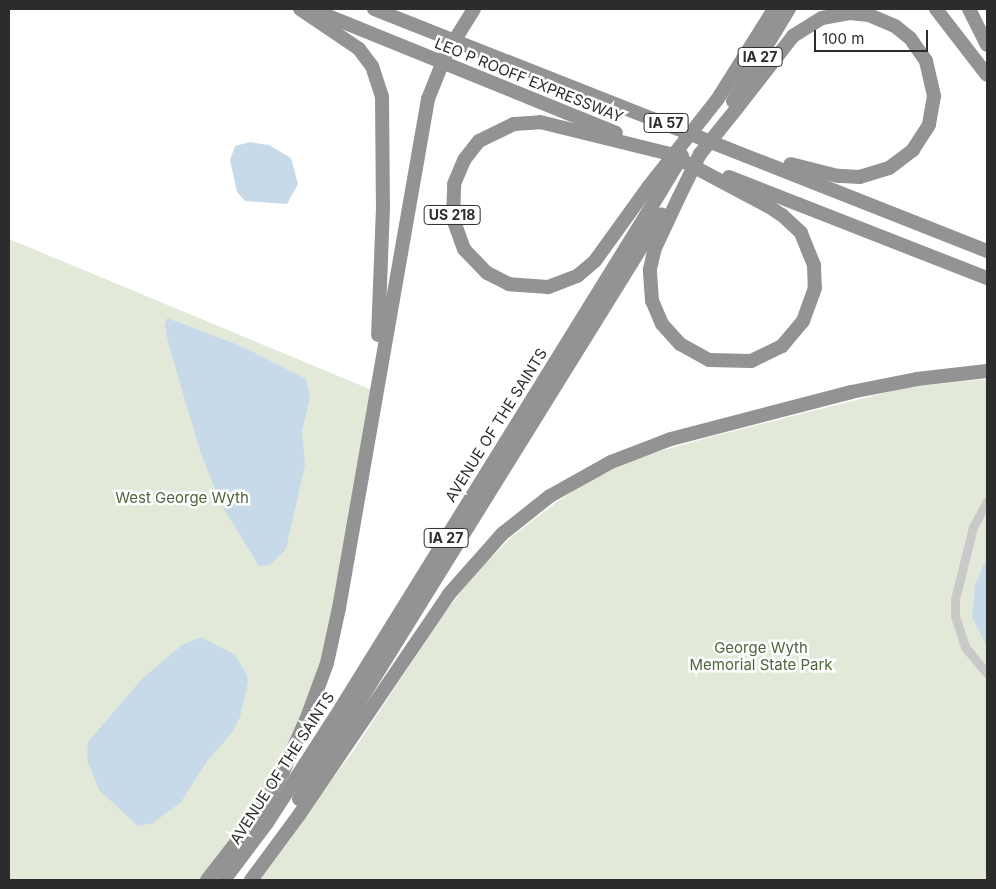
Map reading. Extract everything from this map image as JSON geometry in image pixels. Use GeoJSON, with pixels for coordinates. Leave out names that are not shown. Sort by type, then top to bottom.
{"type":"FeatureCollection","features":[{"type":"Feature","properties":{"kind":"highway"},"geometry":{"type":"LineString","coordinates":[[300,9],[359,49],[372,66],[382,97],[380,300],[368,429]]}},
{"type":"Feature","properties":{"kind":"highway","name":"LEO P ROOFF EXPRESSWAY"},"geometry":{"type":"LineString","coordinates":[[311,9],[670,154],[987,278]]}},
{"type":"Feature","properties":{"kind":"highway","name":"LEO P ROOFF EXPRESSWAY"},"geometry":{"type":"LineString","coordinates":[[374,9],[729,147],[987,251]]}},
{"type":"Feature","properties":{"kind":"highway"},"geometry":{"type":"LineString","coordinates":[[207,880],[252,821],[283,772],[319,687],[339,608],[368,429],[428,99],[446,54],[474,9]]}},
{"type":"Feature","properties":{"kind":"highway","name":"AVENUE OF THE SAINTS"},"geometry":{"type":"LineString","coordinates":[[244,880],[282,827],[666,192],[717,100],[774,9]]}},
{"type":"Feature","properties":{"kind":"highway","name":"IA 27"},"geometry":{"type":"LineString","coordinates":[[734,107],[789,9]]}},
{"type":"Feature","properties":{"kind":"highway"},"geometry":{"type":"LineString","coordinates":[[936,9],[987,75]]}},
{"type":"Feature","properties":{"kind":"highway"},"geometry":{"type":"LineString","coordinates":[[970,9],[987,45]]}},
{"type":"Feature","properties":{"kind":"highway"},"geometry":{"type":"LineString","coordinates":[[729,147],[838,176],[872,175],[898,163],[913,150],[929,125],[934,96],[926,61],[910,38],[879,18],[850,13],[822,18],[793,36],[734,107]]}},
{"type":"Feature","properties":{"kind":"highway","name":"AVENUE OF THE SAINTS"},"geometry":{"type":"LineString","coordinates":[[224,880],[267,823],[341,708],[666,192],[700,154],[734,107]]}},
{"type":"Feature","properties":{"kind":"highway","name":"US 218"},"geometry":{"type":"LineString","coordinates":[[666,192],[591,265],[577,276],[548,287],[509,284],[487,273],[464,249],[453,219],[454,184],[464,160],[479,141],[514,124],[540,122],[670,154]]}},
{"type":"Feature","properties":{"kind":"highway"},"geometry":{"type":"LineString","coordinates":[[666,192],[650,269],[652,301],[666,329],[680,344],[697,355],[723,362],[752,361],[782,346],[804,321],[815,288],[814,265],[801,233],[775,210],[670,154]]}},
{"type":"Feature","properties":{"kind":"highway"},"geometry":{"type":"LineString","coordinates":[[251,880],[299,815],[449,594],[474,561],[517,521],[592,471],[649,446],[895,383],[987,371]]}},
{"type":"Feature","properties":{"kind":"street"},"geometry":{"type":"LineString","coordinates":[[987,501],[973,527],[955,599],[955,616],[965,647],[987,672]]}},
{"type":"Feature","properties":{"kind":"green space","name":"West George Wyth"},"geometry":{"type":"Polygon","coordinates":[[[9,239],[372,390],[319,687],[283,772],[235,846],[199,880],[9,880],[9,239]]]}},
{"type":"Feature","properties":{"kind":"green space","name":"George Wyth Memorial State Park"},"geometry":{"type":"Polygon","coordinates":[[[987,379],[987,880],[258,880],[353,751],[443,615],[477,571],[515,534],[558,501],[601,474],[643,456],[710,437],[908,387],[987,379]]]}},
{"type":"Feature","properties":{"kind":"water"},"geometry":{"type":"Polygon","coordinates":[[[250,142],[269,145],[291,158],[298,184],[287,204],[245,201],[237,192],[230,160],[235,146],[250,142]]]}},
{"type":"Feature","properties":{"kind":"water"},"geometry":{"type":"Polygon","coordinates":[[[167,318],[241,346],[306,379],[310,398],[302,431],[305,465],[286,549],[270,565],[259,566],[221,504],[200,451],[168,342],[165,326],[167,318]]]}},
{"type":"Feature","properties":{"kind":"water"},"geometry":{"type":"Polygon","coordinates":[[[987,557],[987,647],[972,617],[975,585],[987,557]]]}},
{"type":"Feature","properties":{"kind":"water"},"geometry":{"type":"Polygon","coordinates":[[[201,637],[235,655],[247,675],[248,682],[240,717],[232,733],[207,761],[181,802],[153,823],[138,826],[99,790],[87,760],[88,742],[141,680],[182,645],[201,637]]]}}]}
